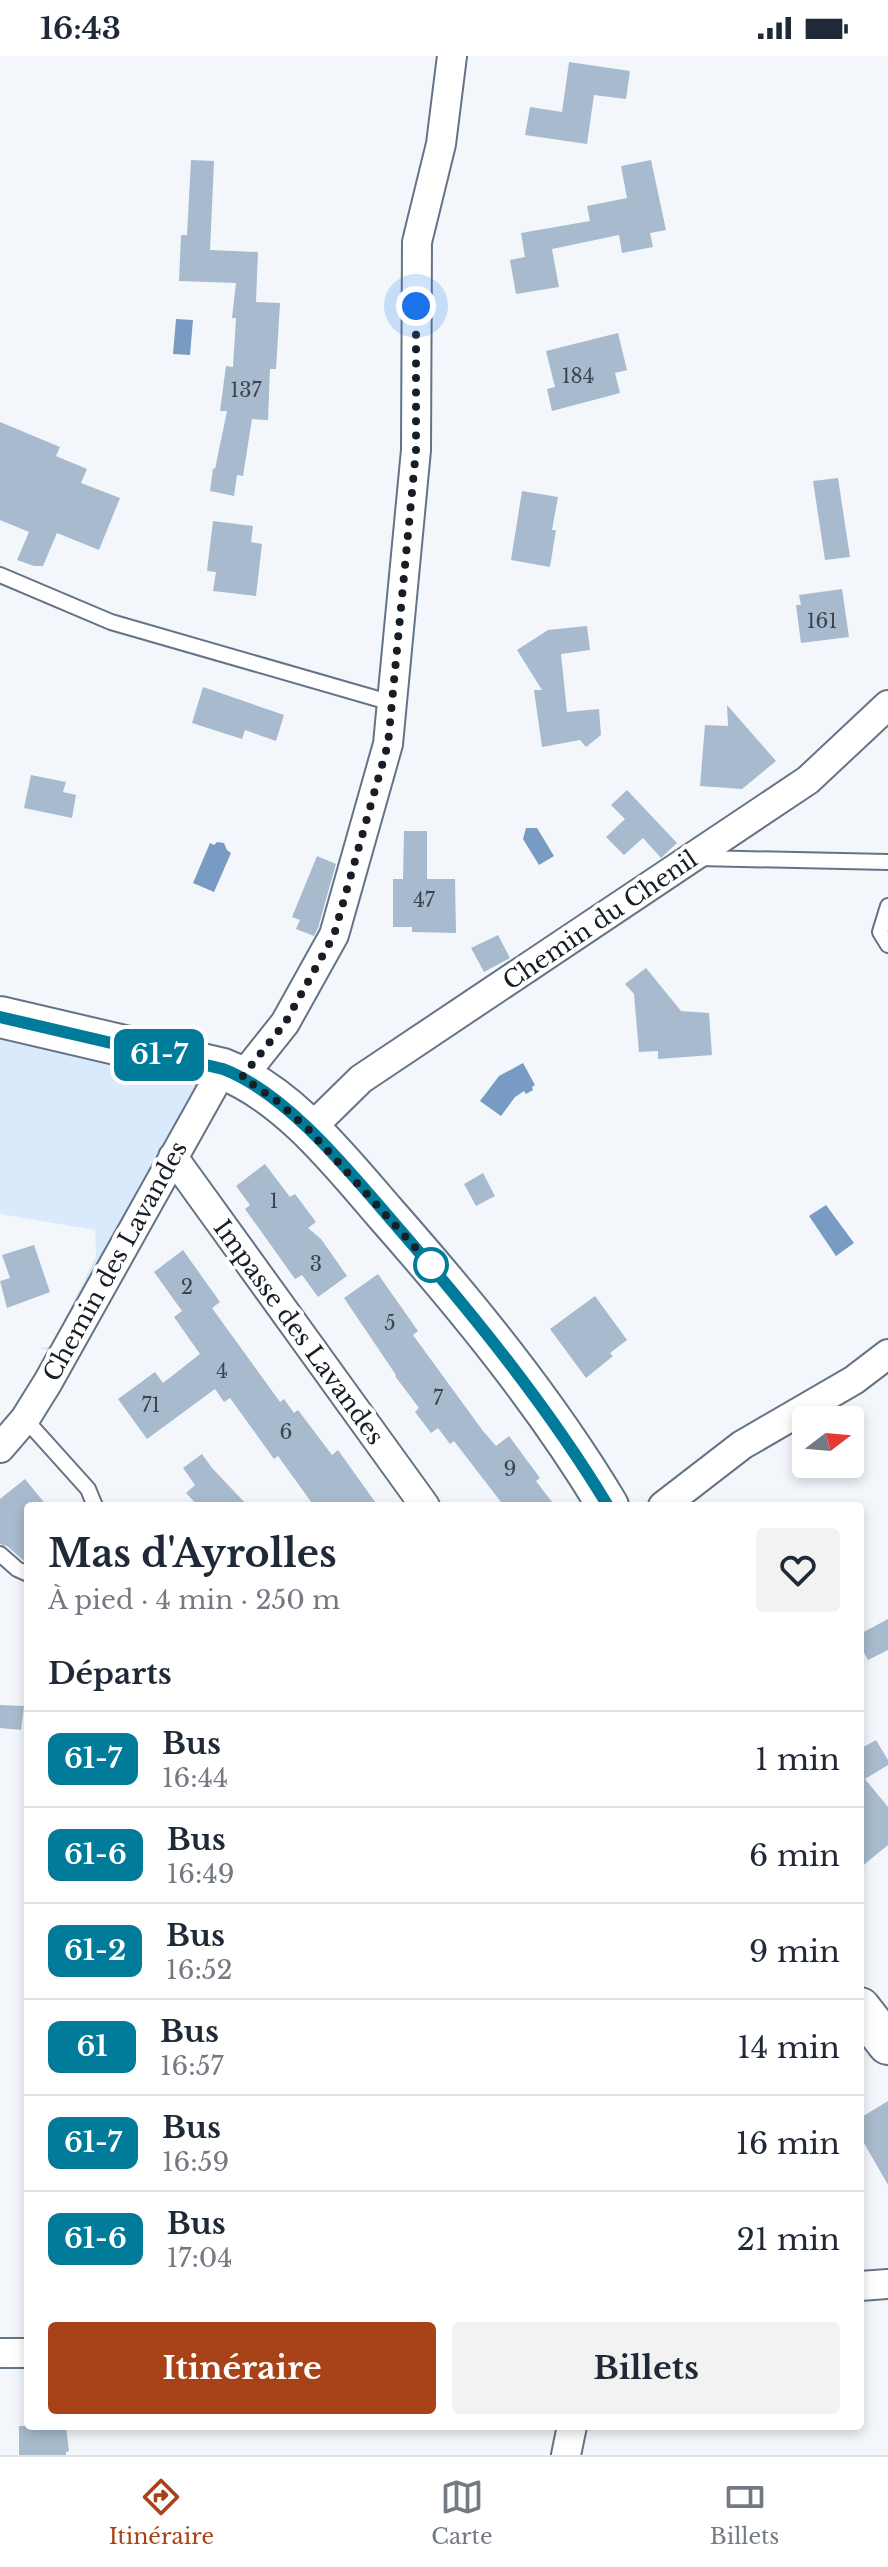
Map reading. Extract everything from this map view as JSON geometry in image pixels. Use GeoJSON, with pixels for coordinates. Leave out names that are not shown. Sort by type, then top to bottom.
{"type":"FeatureCollection","features":[{"type":"Feature","properties":{"kind":"street","name":"Chemin des Lavandes"},"geometry":{"type":"LineString","coordinates":[[0,1448],[25,1419],[48,1382],[173,1157],[232,1073],[285,1023],[334,935],[388,744],[416,450],[417,242],[441,144],[452,56]]}},
{"type":"Feature","properties":{"kind":"street","name":"Chemin du Chenil"},"geometry":{"type":"LineString","coordinates":[[309,1130],[361,1079],[808,780],[888,705]]}},
{"type":"Feature","properties":{"kind":"street"},"geometry":{"type":"LineString","coordinates":[[0,1017],[232,1073],[277,1101],[309,1130],[387,1215],[481,1327],[557,1428],[605,1502]]}},
{"type":"Feature","properties":{"kind":"street","name":"Impasse des Lavandes"},"geometry":{"type":"LineString","coordinates":[[173,1157],[422,1502]]}},
{"type":"Feature","properties":{"kind":"street"},"geometry":{"type":"LineString","coordinates":[[668,1502],[742,1445],[854,1380],[888,1354]]}},
{"type":"Feature","properties":{"kind":"street"},"geometry":{"type":"LineString","coordinates":[[864,2013],[888,2044]]}},
{"type":"Feature","properties":{"kind":"street"},"geometry":{"type":"LineString","coordinates":[[864,2286],[888,2284]]}},
{"type":"Feature","properties":{"kind":"street"},"geometry":{"type":"LineString","coordinates":[[0,2353],[24,2353]]}},
{"type":"Feature","properties":{"kind":"street"},"geometry":{"type":"LineString","coordinates":[[566,2455],[571,2430]]}},
{"type":"Feature","properties":{"kind":"lane"},"geometry":{"type":"LineString","coordinates":[[0,575],[111,622],[392,703]]}},
{"type":"Feature","properties":{"kind":"lane"},"geometry":{"type":"LineString","coordinates":[[694,858],[888,862]]}},
{"type":"Feature","properties":{"kind":"lane"},"geometry":{"type":"LineString","coordinates":[[888,906],[880,932],[888,945]]}},
{"type":"Feature","properties":{"kind":"lane"},"geometry":{"type":"LineString","coordinates":[[25,1419],[88,1489],[93,1502]]}},
{"type":"Feature","properties":{"kind":"lane"},"geometry":{"type":"LineString","coordinates":[[0,1554],[24,1572]]}},
{"type":"Feature","properties":{"kind":"shaded area"},"geometry":{"type":"Polygon","coordinates":[[[0,1031],[204,1085],[58,1349],[49,1351],[39,1348],[51,1346],[96,1256],[95,1230],[0,1214],[0,1031]]]}},
{"type":"Feature","properties":{"kind":"water"},"geometry":{"type":"Polygon","coordinates":[[[176,319],[193,320],[190,355],[173,354],[176,319]]]}},
{"type":"Feature","properties":{"kind":"water"},"geometry":{"type":"Polygon","coordinates":[[[526,828],[537,828],[554,856],[539,865],[523,839],[526,828]]]}},
{"type":"Feature","properties":{"kind":"water"},"geometry":{"type":"Polygon","coordinates":[[[210,843],[214,845],[224,843],[231,853],[214,892],[193,883],[210,843]]]}},
{"type":"Feature","properties":{"kind":"water"},"geometry":{"type":"Polygon","coordinates":[[[523,1063],[535,1085],[533,1090],[515,1097],[501,1116],[480,1101],[499,1076],[523,1063]]]}},
{"type":"Feature","properties":{"kind":"water"},"geometry":{"type":"Polygon","coordinates":[[[826,1205],[854,1243],[836,1256],[809,1216],[826,1205]]]}},
{"type":"Feature","properties":{"kind":"building"},"geometry":{"type":"Polygon","coordinates":[[[569,62],[630,71],[626,99],[594,95],[587,144],[525,135],[530,107],[562,112],[569,62]]]}},
{"type":"Feature","properties":{"kind":"building"},"geometry":{"type":"Polygon","coordinates":[[[191,160],[214,161],[210,250],[258,252],[256,302],[280,303],[276,369],[270,369],[268,420],[252,419],[243,476],[237,475],[234,496],[210,491],[227,411],[220,411],[226,366],[233,367],[236,318],[232,318],[236,283],[179,281],[181,235],[187,235],[191,160]]]}},
{"type":"Feature","properties":{"kind":"building"},"geometry":{"type":"Polygon","coordinates":[[[651,160],[666,230],[650,233],[653,247],[622,253],[619,235],[552,249],[559,287],[516,294],[510,260],[525,257],[521,233],[590,221],[587,206],[627,198],[621,166],[651,160]]]}},
{"type":"Feature","properties":{"kind":"building"},"geometry":{"type":"Polygon","coordinates":[[[618,333],[627,370],[615,373],[620,393],[552,411],[547,389],[555,387],[546,351],[618,333]]]}},
{"type":"Feature","properties":{"kind":"building"},"geometry":{"type":"Polygon","coordinates":[[[0,422],[60,447],[56,456],[87,469],[81,483],[120,498],[99,550],[57,533],[43,566],[17,560],[29,532],[0,520],[0,422]]]}},
{"type":"Feature","properties":{"kind":"building"},"geometry":{"type":"Polygon","coordinates":[[[838,478],[850,557],[825,560],[813,481],[838,478]]]}},
{"type":"Feature","properties":{"kind":"building"},"geometry":{"type":"Polygon","coordinates":[[[522,491],[558,497],[550,567],[511,560],[522,491]]]}},
{"type":"Feature","properties":{"kind":"building"},"geometry":{"type":"Polygon","coordinates":[[[213,521],[253,526],[251,542],[262,544],[256,596],[213,591],[216,572],[207,571],[213,521]]]}},
{"type":"Feature","properties":{"kind":"building"},"geometry":{"type":"Polygon","coordinates":[[[842,589],[849,637],[801,643],[796,605],[801,605],[799,595],[842,589]]]}},
{"type":"Feature","properties":{"kind":"building"},"geometry":{"type":"Polygon","coordinates":[[[587,626],[590,650],[561,654],[567,712],[599,709],[601,735],[586,747],[580,740],[542,747],[534,690],[542,690],[517,650],[548,630],[587,626]]]}},
{"type":"Feature","properties":{"kind":"building"},"geometry":{"type":"Polygon","coordinates":[[[203,687],[284,715],[276,741],[245,730],[242,739],[192,723],[203,687]]]}},
{"type":"Feature","properties":{"kind":"building"},"geometry":{"type":"Polygon","coordinates":[[[727,705],[776,761],[742,789],[700,786],[705,725],[728,726],[727,705]]]}},
{"type":"Feature","properties":{"kind":"building"},"geometry":{"type":"Polygon","coordinates":[[[31,775],[66,782],[63,792],[76,795],[72,818],[24,808],[31,775]]]}},
{"type":"Feature","properties":{"kind":"building"},"geometry":{"type":"Polygon","coordinates":[[[627,790],[677,843],[661,858],[643,838],[624,855],[606,837],[625,819],[611,805],[627,790]]]}},
{"type":"Feature","properties":{"kind":"building"},"geometry":{"type":"Polygon","coordinates":[[[404,831],[427,831],[427,879],[455,879],[456,933],[412,932],[412,927],[393,927],[393,879],[403,879],[404,831]]]}},
{"type":"Feature","properties":{"kind":"building"},"geometry":{"type":"Polygon","coordinates":[[[317,856],[336,864],[314,936],[296,929],[300,920],[292,917],[317,856]]]}},
{"type":"Feature","properties":{"kind":"building"},"geometry":{"type":"Polygon","coordinates":[[[498,935],[510,958],[484,972],[471,948],[498,935]]]}},
{"type":"Feature","properties":{"kind":"building"},"geometry":{"type":"Polygon","coordinates":[[[646,968],[681,1011],[709,1013],[712,1055],[658,1059],[658,1051],[639,1052],[634,994],[625,984],[646,968]]]}},
{"type":"Feature","properties":{"kind":"building"},"geometry":{"type":"Polygon","coordinates":[[[265,1164],[290,1197],[295,1194],[316,1222],[308,1228],[321,1239],[347,1276],[318,1297],[302,1275],[295,1279],[245,1209],[250,1205],[236,1186],[265,1164]]]}},
{"type":"Feature","properties":{"kind":"building"},"geometry":{"type":"Polygon","coordinates":[[[483,1173],[495,1196],[476,1206],[464,1184],[483,1173]]]}},
{"type":"Feature","properties":{"kind":"building"},"geometry":{"type":"Polygon","coordinates":[[[34,1245],[50,1292],[7,1308],[0,1281],[10,1278],[2,1255],[34,1245]]]}},
{"type":"Feature","properties":{"kind":"building"},"geometry":{"type":"Polygon","coordinates":[[[183,1250],[220,1302],[212,1308],[280,1402],[284,1399],[294,1413],[298,1410],[332,1455],[338,1450],[375,1502],[311,1502],[278,1456],[274,1459],[230,1398],[224,1402],[215,1389],[147,1439],[118,1399],[155,1372],[163,1383],[200,1354],[174,1317],[182,1311],[154,1272],[183,1250]]]}},
{"type":"Feature","properties":{"kind":"building"},"geometry":{"type":"Polygon","coordinates":[[[378,1274],[418,1331],[413,1335],[483,1431],[496,1446],[509,1436],[540,1478],[536,1481],[552,1502],[501,1502],[454,1441],[450,1444],[438,1428],[431,1433],[415,1412],[419,1408],[344,1298],[378,1274]]]}},
{"type":"Feature","properties":{"kind":"building"},"geometry":{"type":"Polygon","coordinates":[[[595,1296],[627,1340],[586,1378],[550,1329],[595,1296]]]}},
{"type":"Feature","properties":{"kind":"building"},"geometry":{"type":"Polygon","coordinates":[[[202,1454],[244,1502],[194,1502],[186,1493],[195,1485],[183,1468],[202,1454]]]}},
{"type":"Feature","properties":{"kind":"building"},"geometry":{"type":"Polygon","coordinates":[[[25,1479],[44,1502],[24,1502],[24,1561],[7,1546],[0,1544],[0,1499],[25,1479]]]}},
{"type":"Feature","properties":{"kind":"building"},"geometry":{"type":"Polygon","coordinates":[[[888,1619],[888,1650],[868,1660],[864,1652],[864,1632],[888,1619]]]}},
{"type":"Feature","properties":{"kind":"building"},"geometry":{"type":"Polygon","coordinates":[[[0,1705],[24,1706],[21,1730],[0,1728],[0,1705]]]}},
{"type":"Feature","properties":{"kind":"building"},"geometry":{"type":"Polygon","coordinates":[[[876,1740],[888,1760],[888,1765],[865,1779],[888,1807],[888,1845],[864,1865],[864,1747],[876,1740]]]}},
{"type":"Feature","properties":{"kind":"building"},"geometry":{"type":"Polygon","coordinates":[[[888,2101],[888,2185],[864,2143],[864,2116],[888,2101]]]}},
{"type":"Feature","properties":{"kind":"building"},"geometry":{"type":"Polygon","coordinates":[[[19,2426],[24,2426],[24,2430],[66,2430],[69,2451],[66,2455],[19,2455],[19,2426]]]}},
{"type":"Feature","properties":{"kind":"bus line","name":"61-7"},"geometry":{"type":"LineString","coordinates":[[0,1017],[223,1069],[242,1077],[277,1101],[309,1130],[427,1260],[557,1428],[606,1502]]}},
{"type":"Feature","properties":{"kind":"route"},"geometry":{"type":"LineString","coordinates":[[416,306],[416,450],[388,744],[334,935],[285,1023],[242,1077],[277,1101],[309,1130],[431,1265]]}}]}
